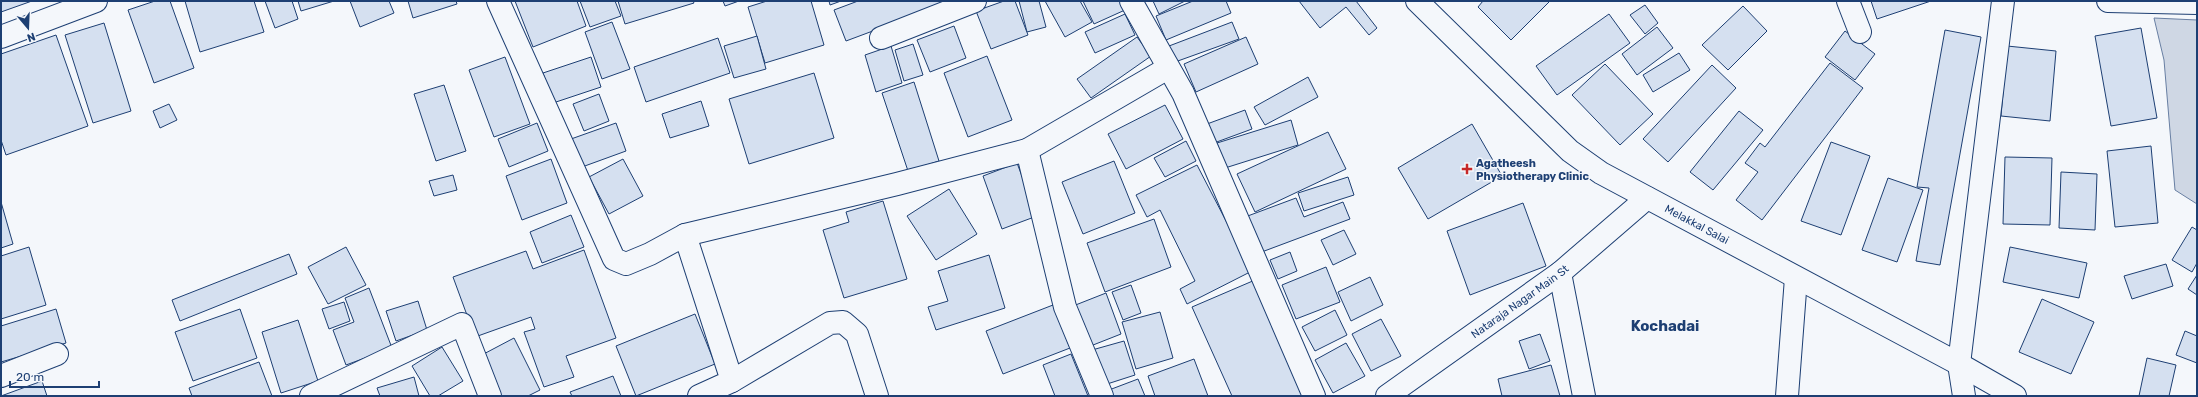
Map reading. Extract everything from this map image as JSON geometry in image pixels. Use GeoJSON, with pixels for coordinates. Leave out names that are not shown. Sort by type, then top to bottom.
{"type":"FeatureCollection","features":[{"type":"Feature","properties":{"kind":"street"},"geometry":{"type":"LineString","coordinates":[[1,37],[96,1]]}},
{"type":"Feature","properties":{"kind":"street"},"geometry":{"type":"LineString","coordinates":[[498,1],[614,259],[626,264],[650,254],[685,235],[897,184],[1027,150],[1168,68]]}},
{"type":"Feature","properties":{"kind":"street"},"geometry":{"type":"LineString","coordinates":[[881,38],[975,1]]}},
{"type":"Feature","properties":{"kind":"street"},"geometry":{"type":"LineString","coordinates":[[1131,1],[1183,93],[1314,396]]}},
{"type":"Feature","properties":{"kind":"street","name":"Melakkal Salai"},"geometry":{"type":"LineString","coordinates":[[1417,1],[1570,151],[1601,173],[1959,364],[2015,396]]}},
{"type":"Feature","properties":{"kind":"street"},"geometry":{"type":"LineString","coordinates":[[1848,1],[1860,32]]}},
{"type":"Feature","properties":{"kind":"street"},"geometry":{"type":"LineString","coordinates":[[1964,396],[1959,364],[2003,1]]}},
{"type":"Feature","properties":{"kind":"street"},"geometry":{"type":"LineString","coordinates":[[2108,1],[2197,3]]}},
{"type":"Feature","properties":{"kind":"street"},"geometry":{"type":"LineString","coordinates":[[1027,150],[1065,308],[1102,396]]}},
{"type":"Feature","properties":{"kind":"street","name":"Nataraja Nagar Main St"},"geometry":{"type":"LineString","coordinates":[[1387,396],[1560,273],[1646,198]]}},
{"type":"Feature","properties":{"kind":"street"},"geometry":{"type":"LineString","coordinates":[[685,235],[732,381]]}},
{"type":"Feature","properties":{"kind":"street"},"geometry":{"type":"LineString","coordinates":[[1560,273],[1584,396]]}},
{"type":"Feature","properties":{"kind":"street"},"geometry":{"type":"LineString","coordinates":[[1788,396],[1796,278]]}},
{"type":"Feature","properties":{"kind":"street"},"geometry":{"type":"LineString","coordinates":[[698,396],[732,381],[830,323],[843,322],[857,334],[877,396]]}},
{"type":"Feature","properties":{"kind":"street"},"geometry":{"type":"LineString","coordinates":[[311,396],[462,324],[490,396]]}},
{"type":"Feature","properties":{"kind":"street"},"geometry":{"type":"LineString","coordinates":[[1,376],[57,354]]}},
{"type":"Feature","properties":{"kind":"shaded area"},"geometry":{"type":"Polygon","coordinates":[[[2154,18],[2197,20],[2197,204],[2175,190],[2164,60],[2154,18]]]}},
{"type":"Feature","properties":{"kind":"building"},"geometry":{"type":"Polygon","coordinates":[[[1,1],[32,1],[1,12],[1,1]]]}},
{"type":"Feature","properties":{"kind":"building"},"geometry":{"type":"Polygon","coordinates":[[[155,1],[170,1],[194,68],[154,83],[128,10],[155,1]]]}},
{"type":"Feature","properties":{"kind":"building"},"geometry":{"type":"Polygon","coordinates":[[[185,1],[254,1],[264,32],[200,52],[185,1]]]}},
{"type":"Feature","properties":{"kind":"building"},"geometry":{"type":"Polygon","coordinates":[[[265,1],[292,1],[298,19],[275,28],[265,1]]]}},
{"type":"Feature","properties":{"kind":"building"},"geometry":{"type":"Polygon","coordinates":[[[298,1],[334,1],[301,11],[298,1]]]}},
{"type":"Feature","properties":{"kind":"building"},"geometry":{"type":"Polygon","coordinates":[[[350,1],[389,1],[394,13],[360,27],[350,1]]]}},
{"type":"Feature","properties":{"kind":"building"},"geometry":{"type":"Polygon","coordinates":[[[408,1],[456,1],[457,4],[413,18],[408,1]]]}},
{"type":"Feature","properties":{"kind":"building"},"geometry":{"type":"Polygon","coordinates":[[[515,1],[577,1],[586,26],[533,47],[515,1]]]}},
{"type":"Feature","properties":{"kind":"building"},"geometry":{"type":"Polygon","coordinates":[[[580,1],[615,1],[621,16],[590,27],[580,1]]]}},
{"type":"Feature","properties":{"kind":"building"},"geometry":{"type":"Polygon","coordinates":[[[618,1],[693,1],[694,3],[625,24],[618,1]]]}},
{"type":"Feature","properties":{"kind":"building"},"geometry":{"type":"Polygon","coordinates":[[[723,1],[739,1],[725,6],[723,1]]]}},
{"type":"Feature","properties":{"kind":"building"},"geometry":{"type":"Polygon","coordinates":[[[767,1],[811,1],[824,45],[765,63],[748,7],[767,1]]]}},
{"type":"Feature","properties":{"kind":"building"},"geometry":{"type":"Polygon","coordinates":[[[829,1],[841,1],[830,5],[829,1]]]}},
{"type":"Feature","properties":{"kind":"building"},"geometry":{"type":"Polygon","coordinates":[[[858,1],[953,1],[846,41],[834,10],[858,1]]]}},
{"type":"Feature","properties":{"kind":"building"},"geometry":{"type":"Polygon","coordinates":[[[1004,1],[1015,1],[1028,35],[991,49],[976,11],[1004,1]]]}},
{"type":"Feature","properties":{"kind":"building"},"geometry":{"type":"Polygon","coordinates":[[[1019,1],[1039,1],[1046,27],[1027,32],[1019,1]]]}},
{"type":"Feature","properties":{"kind":"building"},"geometry":{"type":"Polygon","coordinates":[[[1045,1],[1080,1],[1092,22],[1065,37],[1045,1]]]}},
{"type":"Feature","properties":{"kind":"building"},"geometry":{"type":"Polygon","coordinates":[[[1083,1],[1120,1],[1125,10],[1094,24],[1083,1]]]}},
{"type":"Feature","properties":{"kind":"building"},"geometry":{"type":"Polygon","coordinates":[[[1153,1],[1185,1],[1159,14],[1153,1]]]}},
{"type":"Feature","properties":{"kind":"building"},"geometry":{"type":"Polygon","coordinates":[[[1193,1],[1226,1],[1231,13],[1166,40],[1156,16],[1193,1]]]}},
{"type":"Feature","properties":{"kind":"building"},"geometry":{"type":"Polygon","coordinates":[[[1299,1],[1356,1],[1377,28],[1369,35],[1346,7],[1320,28],[1299,1]]]}},
{"type":"Feature","properties":{"kind":"building"},"geometry":{"type":"Polygon","coordinates":[[[1483,1],[1550,1],[1511,40],[1478,7],[1483,1]]]}},
{"type":"Feature","properties":{"kind":"building"},"geometry":{"type":"Polygon","coordinates":[[[1871,1],[1931,1],[1877,19],[1871,1]]]}},
{"type":"Feature","properties":{"kind":"building"},"geometry":{"type":"Polygon","coordinates":[[[1645,5],[1658,23],[1645,34],[1630,15],[1645,5]]]}},
{"type":"Feature","properties":{"kind":"building"},"geometry":{"type":"Polygon","coordinates":[[[1743,6],[1767,31],[1728,70],[1702,45],[1743,6]]]}},
{"type":"Feature","properties":{"kind":"building"},"geometry":{"type":"Polygon","coordinates":[[[1125,14],[1135,35],[1095,53],[1085,32],[1125,14]]]}},
{"type":"Feature","properties":{"kind":"building"},"geometry":{"type":"Polygon","coordinates":[[[1609,14],[1630,43],[1557,95],[1536,66],[1609,14]]]}},
{"type":"Feature","properties":{"kind":"building"},"geometry":{"type":"Polygon","coordinates":[[[612,22],[630,69],[602,79],[585,32],[612,22]]]}},
{"type":"Feature","properties":{"kind":"building"},"geometry":{"type":"Polygon","coordinates":[[[1232,22],[1239,39],[1175,62],[1169,46],[1232,22]]]}},
{"type":"Feature","properties":{"kind":"building"},"geometry":{"type":"Polygon","coordinates":[[[104,23],[131,111],[93,123],[65,35],[104,23]]]}},
{"type":"Feature","properties":{"kind":"building"},"geometry":{"type":"Polygon","coordinates":[[[954,26],[966,58],[930,72],[917,40],[954,26]]]}},
{"type":"Feature","properties":{"kind":"building"},"geometry":{"type":"Polygon","coordinates":[[[1657,27],[1673,48],[1637,75],[1622,54],[1657,27]]]}},
{"type":"Feature","properties":{"kind":"building"},"geometry":{"type":"Polygon","coordinates":[[[2141,28],[2157,118],[2111,126],[2095,36],[2141,28]]]}},
{"type":"Feature","properties":{"kind":"building"},"geometry":{"type":"Polygon","coordinates":[[[1945,30],[1981,37],[1940,265],[1916,261],[1929,188],[1917,187],[1945,30]]]}},
{"type":"Feature","properties":{"kind":"building"},"geometry":{"type":"Polygon","coordinates":[[[1845,31],[1875,54],[1855,80],[1825,57],[1845,31]]]}},
{"type":"Feature","properties":{"kind":"building"},"geometry":{"type":"Polygon","coordinates":[[[56,35],[88,126],[6,155],[1,140],[1,54],[56,35]]]}},
{"type":"Feature","properties":{"kind":"building"},"geometry":{"type":"Polygon","coordinates":[[[757,36],[766,69],[734,78],[724,46],[757,36]]]}},
{"type":"Feature","properties":{"kind":"building"},"geometry":{"type":"Polygon","coordinates":[[[1137,37],[1151,56],[1091,98],[1077,79],[1137,37]]]}},
{"type":"Feature","properties":{"kind":"building"},"geometry":{"type":"Polygon","coordinates":[[[1246,37],[1258,64],[1196,92],[1184,64],[1246,37]]]}},
{"type":"Feature","properties":{"kind":"building"},"geometry":{"type":"Polygon","coordinates":[[[718,38],[730,73],[646,102],[634,67],[718,38]]]}},
{"type":"Feature","properties":{"kind":"building"},"geometry":{"type":"Polygon","coordinates":[[[913,44],[923,75],[904,81],[895,50],[913,44]]]}},
{"type":"Feature","properties":{"kind":"building"},"geometry":{"type":"Polygon","coordinates":[[[891,46],[902,83],[876,92],[865,55],[891,46]]]}},
{"type":"Feature","properties":{"kind":"building"},"geometry":{"type":"Polygon","coordinates":[[[2007,46],[2056,51],[2050,121],[2001,116],[2007,46]]]}},
{"type":"Feature","properties":{"kind":"building"},"geometry":{"type":"Polygon","coordinates":[[[1679,53],[1690,70],[1653,92],[1643,75],[1679,53]]]}},
{"type":"Feature","properties":{"kind":"building"},"geometry":{"type":"Polygon","coordinates":[[[987,56],[1012,120],[968,137],[944,73],[987,56]]]}},
{"type":"Feature","properties":{"kind":"building"},"geometry":{"type":"Polygon","coordinates":[[[505,57],[530,124],[494,137],[469,70],[505,57]]]}},
{"type":"Feature","properties":{"kind":"building"},"geometry":{"type":"Polygon","coordinates":[[[591,57],[601,87],[553,103],[543,73],[591,57]]]}},
{"type":"Feature","properties":{"kind":"building"},"geometry":{"type":"Polygon","coordinates":[[[1830,63],[1863,88],[1762,220],[1736,200],[1758,172],[1745,163],[1760,143],[1765,147],[1830,63]]]}},
{"type":"Feature","properties":{"kind":"building"},"geometry":{"type":"Polygon","coordinates":[[[1605,64],[1653,114],[1620,145],[1572,95],[1605,64]]]}},
{"type":"Feature","properties":{"kind":"building"},"geometry":{"type":"Polygon","coordinates":[[[1712,65],[1736,88],[1668,162],[1643,139],[1712,65]]]}},
{"type":"Feature","properties":{"kind":"building"},"geometry":{"type":"Polygon","coordinates":[[[814,73],[834,138],[749,164],[729,99],[814,73]]]}},
{"type":"Feature","properties":{"kind":"building"},"geometry":{"type":"Polygon","coordinates":[[[1308,77],[1318,97],[1265,125],[1254,107],[1308,77]]]}},
{"type":"Feature","properties":{"kind":"building"},"geometry":{"type":"Polygon","coordinates":[[[914,82],[939,161],[908,171],[882,93],[914,82]]]}},
{"type":"Feature","properties":{"kind":"building"},"geometry":{"type":"Polygon","coordinates":[[[444,85],[466,151],[436,161],[414,94],[444,85]]]}},
{"type":"Feature","properties":{"kind":"building"},"geometry":{"type":"Polygon","coordinates":[[[599,94],[609,121],[584,131],[573,104],[599,94]]]}},
{"type":"Feature","properties":{"kind":"building"},"geometry":{"type":"Polygon","coordinates":[[[701,101],[709,126],[670,138],[662,114],[701,101]]]}},
{"type":"Feature","properties":{"kind":"building"},"geometry":{"type":"Polygon","coordinates":[[[169,104],[177,120],[160,128],[153,111],[169,104]]]}},
{"type":"Feature","properties":{"kind":"building"},"geometry":{"type":"Polygon","coordinates":[[[1165,105],[1183,139],[1126,169],[1108,134],[1165,105]]]}},
{"type":"Feature","properties":{"kind":"building"},"geometry":{"type":"Polygon","coordinates":[[[1245,110],[1252,129],[1214,143],[1207,124],[1245,110]]]}},
{"type":"Feature","properties":{"kind":"building"},"geometry":{"type":"Polygon","coordinates":[[[1739,111],[1763,130],[1713,190],[1690,172],[1739,111]]]}},
{"type":"Feature","properties":{"kind":"building"},"geometry":{"type":"Polygon","coordinates":[[[1291,120],[1298,145],[1225,168],[1217,143],[1291,120]]]}},
{"type":"Feature","properties":{"kind":"building"},"geometry":{"type":"Polygon","coordinates":[[[537,123],[548,151],[509,167],[498,139],[537,123]]]}},
{"type":"Feature","properties":{"kind":"building"},"geometry":{"type":"Polygon","coordinates":[[[616,123],[626,151],[582,167],[571,139],[616,123]]]}},
{"type":"Feature","properties":{"kind":"building"},"geometry":{"type":"Polygon","coordinates":[[[1472,124],[1502,176],[1428,219],[1398,168],[1472,124]]]}},
{"type":"Feature","properties":{"kind":"building"},"geometry":{"type":"Polygon","coordinates":[[[1328,132],[1346,169],[1255,212],[1237,174],[1328,132]]]}},
{"type":"Feature","properties":{"kind":"building"},"geometry":{"type":"Polygon","coordinates":[[[1186,141],[1196,161],[1165,177],[1154,158],[1186,141]]]}},
{"type":"Feature","properties":{"kind":"building"},"geometry":{"type":"Polygon","coordinates":[[[1831,142],[1870,156],[1841,235],[1801,221],[1831,142]]]}},
{"type":"Feature","properties":{"kind":"building"},"geometry":{"type":"Polygon","coordinates":[[[2151,146],[2158,223],[2115,227],[2107,151],[2151,146]]]}},
{"type":"Feature","properties":{"kind":"building"},"geometry":{"type":"Polygon","coordinates":[[[2005,157],[2052,158],[2050,225],[2003,224],[2005,157]]]}},
{"type":"Feature","properties":{"kind":"building"},"geometry":{"type":"Polygon","coordinates":[[[551,159],[567,203],[522,220],[506,176],[551,159]]]}},
{"type":"Feature","properties":{"kind":"building"},"geometry":{"type":"Polygon","coordinates":[[[623,159],[643,196],[609,214],[589,177],[623,159]]]}},
{"type":"Feature","properties":{"kind":"building"},"geometry":{"type":"Polygon","coordinates":[[[1114,161],[1135,213],[1083,234],[1062,182],[1114,161]]]}},
{"type":"Feature","properties":{"kind":"building"},"geometry":{"type":"Polygon","coordinates":[[[1017,163],[1037,216],[1002,229],[983,176],[1017,163]]]}},
{"type":"Feature","properties":{"kind":"building"},"geometry":{"type":"Polygon","coordinates":[[[1197,165],[1252,271],[1187,304],[1180,289],[1195,281],[1160,210],[1147,217],[1136,195],[1197,165]]]}},
{"type":"Feature","properties":{"kind":"building"},"geometry":{"type":"Polygon","coordinates":[[[2061,172],[2097,174],[2095,230],[2059,228],[2061,172]]]}},
{"type":"Feature","properties":{"kind":"building"},"geometry":{"type":"Polygon","coordinates":[[[453,175],[457,190],[434,196],[429,181],[453,175]]]}},
{"type":"Feature","properties":{"kind":"building"},"geometry":{"type":"Polygon","coordinates":[[[1348,177],[1354,195],[1304,211],[1298,193],[1348,177]]]}},
{"type":"Feature","properties":{"kind":"building"},"geometry":{"type":"Polygon","coordinates":[[[1888,178],[1923,190],[1897,262],[1862,250],[1888,178]]]}},
{"type":"Feature","properties":{"kind":"building"},"geometry":{"type":"Polygon","coordinates":[[[949,189],[977,234],[936,260],[907,216],[949,189]]]}},
{"type":"Feature","properties":{"kind":"building"},"geometry":{"type":"Polygon","coordinates":[[[1296,198],[1304,217],[1343,202],[1350,219],[1259,253],[1245,217],[1296,198]]]}},
{"type":"Feature","properties":{"kind":"building"},"geometry":{"type":"Polygon","coordinates":[[[883,201],[907,279],[844,298],[823,230],[849,222],[846,212],[883,201]]]}},
{"type":"Feature","properties":{"kind":"building"},"geometry":{"type":"Polygon","coordinates":[[[1,202],[13,244],[1,248],[1,202]]]}},
{"type":"Feature","properties":{"kind":"building"},"geometry":{"type":"Polygon","coordinates":[[[1523,203],[1546,266],[1470,295],[1447,231],[1523,203]]]}},
{"type":"Feature","properties":{"kind":"building"},"geometry":{"type":"Polygon","coordinates":[[[571,215],[584,247],[542,263],[530,232],[571,215]]]}},
{"type":"Feature","properties":{"kind":"building"},"geometry":{"type":"Polygon","coordinates":[[[1154,219],[1171,267],[1105,292],[1087,243],[1154,219]]]}},
{"type":"Feature","properties":{"kind":"building"},"geometry":{"type":"Polygon","coordinates":[[[2192,227],[2197,230],[2197,263],[2192,272],[2172,260],[2192,227]]]}},
{"type":"Feature","properties":{"kind":"building"},"geometry":{"type":"Polygon","coordinates":[[[1344,230],[1356,254],[1333,265],[1321,240],[1344,230]]]}},
{"type":"Feature","properties":{"kind":"building"},"geometry":{"type":"Polygon","coordinates":[[[29,247],[46,305],[1,319],[1,256],[29,247]]]}},
{"type":"Feature","properties":{"kind":"building"},"geometry":{"type":"Polygon","coordinates":[[[346,247],[366,285],[328,304],[308,267],[346,247]]]}},
{"type":"Feature","properties":{"kind":"building"},"geometry":{"type":"Polygon","coordinates":[[[2010,247],[2087,263],[2079,298],[2003,282],[2010,247]]]}},
{"type":"Feature","properties":{"kind":"building"},"geometry":{"type":"Polygon","coordinates":[[[584,250],[616,338],[566,356],[574,377],[544,387],[524,332],[535,329],[531,317],[475,337],[453,277],[526,251],[533,269],[584,250]]]}},
{"type":"Feature","properties":{"kind":"building"},"geometry":{"type":"Polygon","coordinates":[[[1290,252],[1297,271],[1278,279],[1270,260],[1290,252]]]}},
{"type":"Feature","properties":{"kind":"building"},"geometry":{"type":"Polygon","coordinates":[[[289,254],[297,274],[180,321],[172,300],[289,254]]]}},
{"type":"Feature","properties":{"kind":"building"},"geometry":{"type":"Polygon","coordinates":[[[989,255],[1005,308],[936,330],[928,307],[948,301],[938,271],[989,255]]]}},
{"type":"Feature","properties":{"kind":"building"},"geometry":{"type":"Polygon","coordinates":[[[2166,264],[2173,286],[2132,299],[2124,276],[2166,264]]]}},
{"type":"Feature","properties":{"kind":"building"},"geometry":{"type":"Polygon","coordinates":[[[1326,267],[1340,302],[1296,319],[1282,285],[1326,267]]]}},
{"type":"Feature","properties":{"kind":"building"},"geometry":{"type":"Polygon","coordinates":[[[2197,275],[2197,295],[2188,289],[2197,275]]]}},
{"type":"Feature","properties":{"kind":"building"},"geometry":{"type":"Polygon","coordinates":[[[1370,277],[1383,305],[1351,321],[1338,292],[1370,277]]]}},
{"type":"Feature","properties":{"kind":"building"},"geometry":{"type":"Polygon","coordinates":[[[1255,280],[1306,396],[1232,396],[1192,307],[1255,280]]]}},
{"type":"Feature","properties":{"kind":"building"},"geometry":{"type":"Polygon","coordinates":[[[1131,285],[1141,313],[1123,320],[1112,292],[1131,285]]]}},
{"type":"Feature","properties":{"kind":"building"},"geometry":{"type":"Polygon","coordinates":[[[369,288],[392,348],[346,365],[333,330],[354,322],[345,298],[369,288]]]}},
{"type":"Feature","properties":{"kind":"building"},"geometry":{"type":"Polygon","coordinates":[[[1106,293],[1121,334],[1088,347],[1073,306],[1106,293]]]}},
{"type":"Feature","properties":{"kind":"building"},"geometry":{"type":"Polygon","coordinates":[[[2042,299],[2094,322],[2071,374],[2019,352],[2042,299]]]}},
{"type":"Feature","properties":{"kind":"building"},"geometry":{"type":"Polygon","coordinates":[[[418,301],[427,330],[396,341],[386,311],[418,301]]]}},
{"type":"Feature","properties":{"kind":"building"},"geometry":{"type":"Polygon","coordinates":[[[344,302],[350,321],[329,329],[322,309],[344,302]]]}},
{"type":"Feature","properties":{"kind":"building"},"geometry":{"type":"Polygon","coordinates":[[[1053,305],[1070,348],[1003,374],[986,331],[1053,305]]]}},
{"type":"Feature","properties":{"kind":"building"},"geometry":{"type":"Polygon","coordinates":[[[56,309],[66,343],[1,362],[1,326],[56,309]]]}},
{"type":"Feature","properties":{"kind":"building"},"geometry":{"type":"Polygon","coordinates":[[[240,309],[257,358],[193,381],[175,332],[240,309]]]}},
{"type":"Feature","properties":{"kind":"building"},"geometry":{"type":"Polygon","coordinates":[[[1335,310],[1347,335],[1315,351],[1302,327],[1335,310]]]}},
{"type":"Feature","properties":{"kind":"building"},"geometry":{"type":"Polygon","coordinates":[[[1160,312],[1173,358],[1136,369],[1122,322],[1160,312]]]}},
{"type":"Feature","properties":{"kind":"building"},"geometry":{"type":"Polygon","coordinates":[[[695,314],[715,364],[636,396],[616,346],[695,314]]]}},
{"type":"Feature","properties":{"kind":"building"},"geometry":{"type":"Polygon","coordinates":[[[1381,319],[1401,356],[1371,371],[1352,334],[1381,319]]]}},
{"type":"Feature","properties":{"kind":"building"},"geometry":{"type":"Polygon","coordinates":[[[298,320],[318,381],[281,393],[262,332],[298,320]]]}},
{"type":"Feature","properties":{"kind":"building"},"geometry":{"type":"Polygon","coordinates":[[[2185,331],[2197,336],[2197,363],[2176,355],[2185,331]]]}},
{"type":"Feature","properties":{"kind":"building"},"geometry":{"type":"Polygon","coordinates":[[[1540,334],[1550,361],[1529,369],[1519,341],[1540,334]]]}},
{"type":"Feature","properties":{"kind":"building"},"geometry":{"type":"Polygon","coordinates":[[[514,338],[540,390],[528,396],[498,396],[478,357],[514,338]]]}},
{"type":"Feature","properties":{"kind":"building"},"geometry":{"type":"Polygon","coordinates":[[[1124,341],[1135,375],[1104,385],[1092,350],[1124,341]]]}},
{"type":"Feature","properties":{"kind":"building"},"geometry":{"type":"Polygon","coordinates":[[[1346,343],[1365,376],[1333,393],[1315,360],[1346,343]]]}},
{"type":"Feature","properties":{"kind":"building"},"geometry":{"type":"Polygon","coordinates":[[[442,347],[463,381],[438,396],[430,396],[412,366],[442,347]]]}},
{"type":"Feature","properties":{"kind":"building"},"geometry":{"type":"Polygon","coordinates":[[[1071,354],[1088,396],[1055,396],[1043,365],[1071,354]]]}},
{"type":"Feature","properties":{"kind":"building"},"geometry":{"type":"Polygon","coordinates":[[[2147,358],[2176,365],[2169,396],[2139,396],[2147,358]]]}},
{"type":"Feature","properties":{"kind":"building"},"geometry":{"type":"Polygon","coordinates":[[[1194,359],[1208,396],[1155,396],[1148,376],[1194,359]]]}},
{"type":"Feature","properties":{"kind":"building"},"geometry":{"type":"Polygon","coordinates":[[[259,362],[272,396],[192,396],[189,388],[259,362]]]}},
{"type":"Feature","properties":{"kind":"building"},"geometry":{"type":"Polygon","coordinates":[[[1551,365],[1560,396],[1502,396],[1498,379],[1551,365]]]}},
{"type":"Feature","properties":{"kind":"building"},"geometry":{"type":"Polygon","coordinates":[[[613,376],[621,396],[572,396],[570,392],[613,376]]]}},
{"type":"Feature","properties":{"kind":"building"},"geometry":{"type":"Polygon","coordinates":[[[414,377],[419,396],[380,396],[377,388],[414,377]]]}},
{"type":"Feature","properties":{"kind":"building"},"geometry":{"type":"Polygon","coordinates":[[[1138,379],[1145,396],[1111,396],[1109,390],[1138,379]]]}},
{"type":"Feature","properties":{"kind":"building"},"geometry":{"type":"Polygon","coordinates":[[[42,381],[47,396],[1,396],[42,381]]]}},
{"type":"Feature","properties":{"kind":"place","name":"Agatheesh Physiotherapy Clinic"},"geometry":{"type":"Point","coordinates":[1467,169]}},
{"type":"Feature","properties":{"kind":"district","name":"Kochadai"},"geometry":{"type":"Point","coordinates":[1665,326]}}]}
